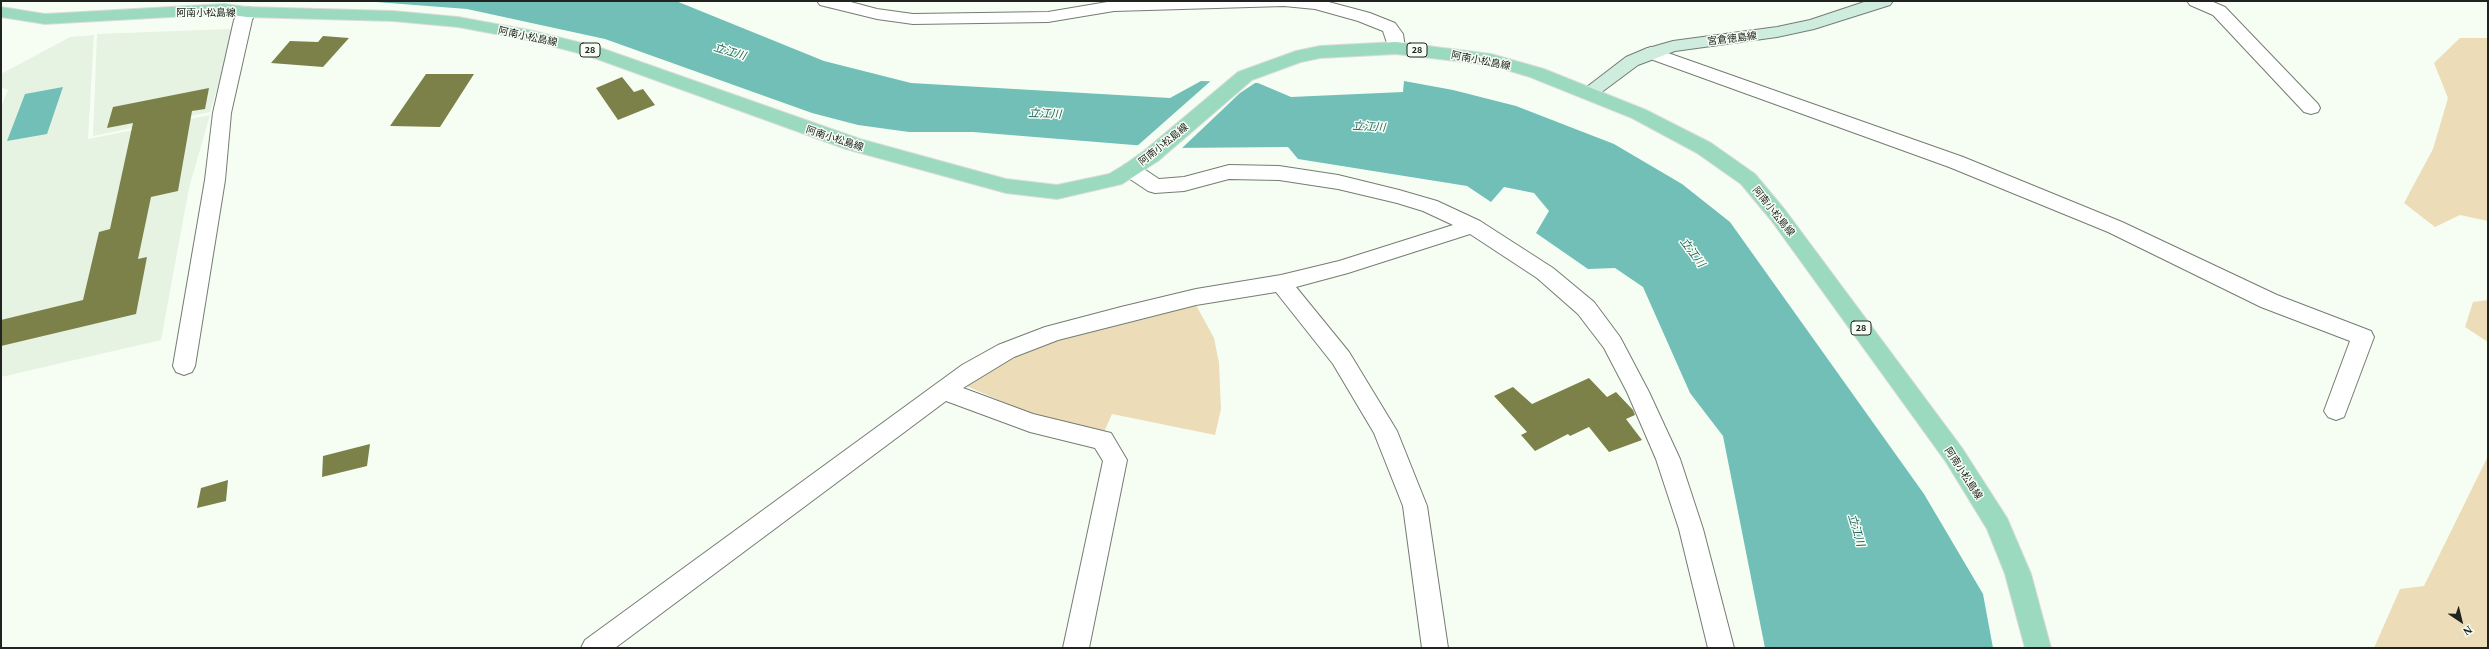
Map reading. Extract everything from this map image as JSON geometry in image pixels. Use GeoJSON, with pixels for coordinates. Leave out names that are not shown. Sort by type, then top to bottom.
{"type":"FeatureCollection","features":[{"type":"Feature","properties":{"kind":"main road","name":"宮倉徳島線"},"geometry":{"type":"LineString","coordinates":[[1588,93],[1632,61],[1673,46],[1777,32],[1814,24],[1884,1]]}},
{"type":"Feature","properties":{"kind":"main road","name":"阿南小松島線"},"geometry":{"type":"LineString","coordinates":[[2,12],[26,2]]}},
{"type":"Feature","properties":{"kind":"main road","name":"阿南小松島線"},"geometry":{"type":"LineString","coordinates":[[2,12],[45,19],[224,10],[393,16],[458,22],[529,35],[592,51],[639,66],[779,120],[853,144],[1006,186],[1057,192],[1114,179],[1131,170],[1151,156],[1245,76],[1296,57],[1320,52],[1396,48],[1491,60],[1537,73],[1639,114],[1704,148],[1748,179],[1778,215],[1954,455],[1998,526],[2018,574],[2038,648]]}},
{"type":"Feature","properties":{"kind":"street"},"geometry":{"type":"LineString","coordinates":[[826,1],[878,14],[913,19],[1009,19],[1048,17],[1114,6],[1284,1],[1316,4],[1364,17],[1389,27],[1394,34],[1396,48]]}},
{"type":"Feature","properties":{"kind":"street"},"geometry":{"type":"LineString","coordinates":[[2196,1],[2219,11],[2311,108]]}},
{"type":"Feature","properties":{"kind":"street"},"geometry":{"type":"LineString","coordinates":[[184,366],[215,180],[222,113],[243,20],[247,12]]}},
{"type":"Feature","properties":{"kind":"street"},"geometry":{"type":"LineString","coordinates":[[1651,53],[1964,165],[2115,227],[2269,301],[2363,337],[2336,411]]}},
{"type":"Feature","properties":{"kind":"street"},"geometry":{"type":"LineString","coordinates":[[1131,170],[1155,186],[1184,184],[1229,172],[1279,173],[1338,182],[1430,206],[1473,226],[1545,273],[1586,308],[1612,343],[1638,392],[1668,460],[1691,529],[1721,648]]}},
{"type":"Feature","properties":{"kind":"street"},"geometry":{"type":"LineString","coordinates":[[594,648],[970,372],[1006,351],[1053,333],[1196,298],[1281,283],[1348,266],[1473,226]]}},
{"type":"Feature","properties":{"kind":"street"},"geometry":{"type":"LineString","coordinates":[[1281,283],[1341,358],[1385,431],[1415,506],[1435,648]]}},
{"type":"Feature","properties":{"kind":"street"},"geometry":{"type":"LineString","coordinates":[[945,391],[1030,423],[1103,440],[1115,460],[1076,648]]}},
{"type":"Feature","properties":{"kind":"shaded area"},"geometry":{"type":"Polygon","coordinates":[[[230,29],[234,33],[210,112],[93,136],[97,34],[230,29]]]}},
{"type":"Feature","properties":{"kind":"shaded area"},"geometry":{"type":"Polygon","coordinates":[[[94,35],[88,139],[210,115],[189,188],[161,340],[1,377],[1,107],[8,90],[1,87],[1,74],[70,37],[94,35]]]}},
{"type":"Feature","properties":{"kind":"shaded area"},"geometry":{"type":"Polygon","coordinates":[[[2460,38],[2488,38],[2488,221],[2460,215],[2435,227],[2404,203],[2433,149],[2448,98],[2434,63],[2460,38]]]}},
{"type":"Feature","properties":{"kind":"shaded area"},"geometry":{"type":"Polygon","coordinates":[[[2488,300],[2488,342],[2465,327],[2473,302],[2488,300]]]}},
{"type":"Feature","properties":{"kind":"shaded area"},"geometry":{"type":"Polygon","coordinates":[[[1196,305],[1214,338],[1219,363],[1221,409],[1215,435],[1112,414],[1104,432],[1038,417],[964,385],[1026,349],[1107,324],[1196,305]]]}},
{"type":"Feature","properties":{"kind":"shaded area"},"geometry":{"type":"Polygon","coordinates":[[[2488,456],[2488,648],[2374,648],[2400,589],[2424,586],[2488,456]]]}},
{"type":"Feature","properties":{"kind":"water","name":"立江川"},"geometry":{"type":"Polygon","coordinates":[[[363,1],[676,1],[824,61],[911,83],[1170,98],[1201,81],[1258,83],[1291,97],[1403,92],[1404,81],[1453,90],[1516,106],[1614,144],[1682,184],[1730,222],[1924,494],[1983,594],[1993,648],[1765,648],[1723,436],[1690,393],[1643,287],[1615,268],[1588,269],[1536,233],[1549,211],[1534,193],[1504,187],[1491,202],[1467,186],[1298,159],[1288,147],[1171,148],[973,132],[909,132],[858,125],[812,113],[605,39],[467,9],[363,1]]]}},
{"type":"Feature","properties":{"kind":"water"},"geometry":{"type":"Polygon","coordinates":[[[63,87],[47,134],[7,141],[25,94],[63,87]]]}},
{"type":"Feature","properties":{"kind":"pier"},"geometry":{"type":"Polygon","coordinates":[[[1213,79],[1258,81],[1240,93],[1180,150],[1136,147],[1213,79]]]}},
{"type":"Feature","properties":{"kind":"building"},"geometry":{"type":"Polygon","coordinates":[[[323,36],[349,38],[323,67],[271,63],[290,41],[318,42],[323,36]]]}},
{"type":"Feature","properties":{"kind":"building"},"geometry":{"type":"Polygon","coordinates":[[[426,74],[474,74],[440,127],[390,126],[426,74]]]}},
{"type":"Feature","properties":{"kind":"building"},"geometry":{"type":"Polygon","coordinates":[[[622,77],[634,92],[643,89],[655,105],[618,120],[596,88],[622,77]]]}},
{"type":"Feature","properties":{"kind":"building"},"geometry":{"type":"Polygon","coordinates":[[[209,88],[205,109],[192,111],[178,191],[151,197],[138,259],[147,257],[136,314],[1,346],[1,320],[83,300],[99,232],[110,229],[133,123],[107,128],[113,107],[209,88]]]}},
{"type":"Feature","properties":{"kind":"building"},"geometry":{"type":"Polygon","coordinates":[[[1589,378],[1607,397],[1616,392],[1633,410],[1635,415],[1626,419],[1642,440],[1609,452],[1589,427],[1570,436],[1568,434],[1535,451],[1521,435],[1527,432],[1494,396],[1513,387],[1532,404],[1589,378]]]}},
{"type":"Feature","properties":{"kind":"building"},"geometry":{"type":"Polygon","coordinates":[[[370,444],[367,466],[322,477],[323,456],[370,444]]]}},
{"type":"Feature","properties":{"kind":"building"},"geometry":{"type":"Polygon","coordinates":[[[228,480],[226,501],[197,508],[201,488],[228,480]]]}}]}
